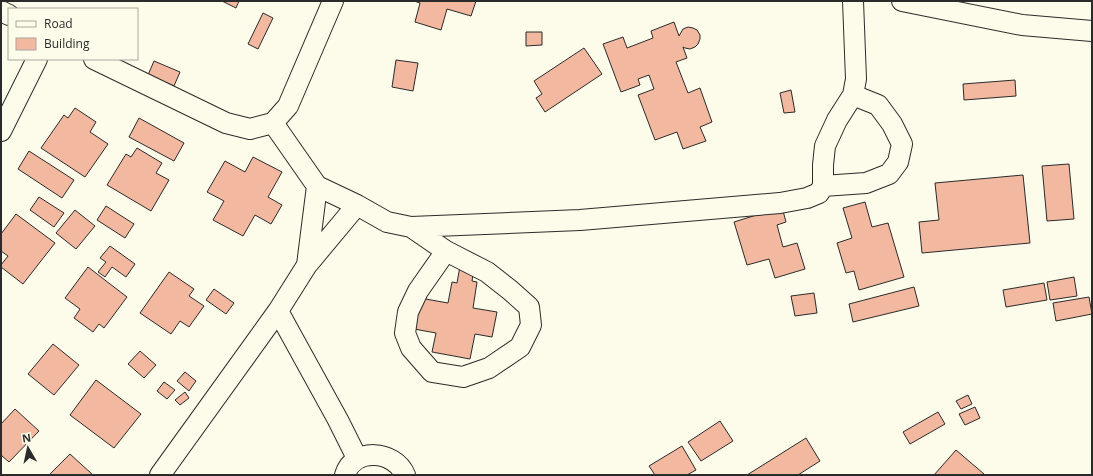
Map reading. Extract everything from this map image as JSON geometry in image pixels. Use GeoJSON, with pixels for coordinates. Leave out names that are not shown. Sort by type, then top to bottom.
{"type":"FeatureCollection","features":[{"type":"Feature","properties":{"kind":"street"},"geometry":{"type":"LineString","coordinates":[[96,60],[226,123],[250,129],[273,123],[288,106],[333,1]]}},
{"type":"Feature","properties":{"kind":"street"},"geometry":{"type":"LineString","coordinates":[[273,123],[317,186],[357,204],[387,222],[411,226],[580,220],[780,202],[807,198],[819,193],[823,186],[825,146],[853,95],[856,79],[853,1]]}},
{"type":"Feature","properties":{"kind":"street"},"geometry":{"type":"LineString","coordinates":[[902,1],[957,7],[1022,25],[1092,31]]}},
{"type":"Feature","properties":{"kind":"street"},"geometry":{"type":"LineString","coordinates":[[1,131],[36,60]]}},
{"type":"Feature","properties":{"kind":"street"},"geometry":{"type":"LineString","coordinates":[[823,186],[866,183],[888,174],[898,162],[902,144],[892,124],[878,105],[853,95]]}},
{"type":"Feature","properties":{"kind":"street"},"geometry":{"type":"LineString","coordinates":[[307,264],[317,186]]}},
{"type":"Feature","properties":{"kind":"street"},"geometry":{"type":"LineString","coordinates":[[160,475],[278,311],[307,264],[357,204]]}},
{"type":"Feature","properties":{"kind":"street"},"geometry":{"type":"LineString","coordinates":[[411,226],[446,251],[487,272],[529,307],[531,325],[520,347],[489,368],[463,377],[432,372],[411,348],[405,333],[408,312],[418,291],[446,251]]}},
{"type":"Feature","properties":{"kind":"street"},"geometry":{"type":"LineString","coordinates":[[278,311],[338,420],[357,458]]}},
{"type":"Feature","properties":{"kind":"street"},"geometry":{"type":"LineString","coordinates":[[345,475],[346,470],[357,458],[373,454],[390,458],[403,469],[405,475]]}},
{"type":"Feature","properties":{"kind":"building"},"geometry":{"type":"Polygon","coordinates":[[[222,1],[239,1],[236,8],[222,1]]]}},
{"type":"Feature","properties":{"kind":"building"},"geometry":{"type":"Polygon","coordinates":[[[414,1],[476,1],[471,16],[447,9],[441,30],[415,22],[420,3],[414,1]]]}},
{"type":"Feature","properties":{"kind":"building"},"geometry":{"type":"Polygon","coordinates":[[[263,13],[273,18],[258,49],[248,44],[263,13]]]}},
{"type":"Feature","properties":{"kind":"building"},"geometry":{"type":"Polygon","coordinates":[[[674,22],[679,36],[683,29],[688,27],[697,30],[700,35],[698,44],[695,47],[690,49],[683,47],[687,58],[676,62],[688,93],[700,88],[712,122],[700,127],[706,141],[683,149],[677,132],[655,140],[638,95],[654,89],[649,75],[638,79],[640,85],[621,92],[603,44],[623,37],[627,48],[653,38],[651,31],[674,22]]]}},
{"type":"Feature","properties":{"kind":"building"},"geometry":{"type":"Polygon","coordinates":[[[526,32],[542,32],[542,45],[526,46],[526,32]]]}},
{"type":"Feature","properties":{"kind":"building"},"geometry":{"type":"Polygon","coordinates":[[[584,48],[602,74],[545,112],[536,98],[542,94],[534,81],[584,48]]]}},
{"type":"Feature","properties":{"kind":"building"},"geometry":{"type":"Polygon","coordinates":[[[396,60],[418,63],[413,91],[392,87],[396,60]]]}},
{"type":"Feature","properties":{"kind":"building"},"geometry":{"type":"Polygon","coordinates":[[[154,61],[180,72],[174,86],[148,75],[154,61]]]}},
{"type":"Feature","properties":{"kind":"building"},"geometry":{"type":"Polygon","coordinates":[[[1015,80],[1016,96],[964,100],[963,84],[1015,80]]]}},
{"type":"Feature","properties":{"kind":"building"},"geometry":{"type":"Polygon","coordinates":[[[791,90],[795,112],[784,113],[780,93],[791,90]]]}},
{"type":"Feature","properties":{"kind":"building"},"geometry":{"type":"Polygon","coordinates":[[[75,108],[96,122],[90,132],[108,144],[85,177],[41,148],[64,115],[68,118],[75,108]]]}},
{"type":"Feature","properties":{"kind":"building"},"geometry":{"type":"Polygon","coordinates":[[[139,118],[184,143],[174,161],[129,137],[139,118]]]}},
{"type":"Feature","properties":{"kind":"building"},"geometry":{"type":"Polygon","coordinates":[[[137,148],[162,163],[156,173],[169,180],[151,211],[107,185],[126,154],[131,157],[137,148]]]}},
{"type":"Feature","properties":{"kind":"building"},"geometry":{"type":"Polygon","coordinates":[[[29,151],[74,180],[62,198],[18,169],[29,151]]]}},
{"type":"Feature","properties":{"kind":"building"},"geometry":{"type":"Polygon","coordinates":[[[253,157],[282,172],[268,197],[282,205],[271,224],[255,215],[243,236],[213,220],[224,201],[207,192],[225,161],[245,172],[253,157]]]}},
{"type":"Feature","properties":{"kind":"building"},"geometry":{"type":"Polygon","coordinates":[[[1069,164],[1074,219],[1047,221],[1042,166],[1069,164]]]}},
{"type":"Feature","properties":{"kind":"building"},"geometry":{"type":"Polygon","coordinates":[[[1023,175],[1030,243],[922,253],[919,222],[939,220],[935,183],[1023,175]]]}},
{"type":"Feature","properties":{"kind":"building"},"geometry":{"type":"Polygon","coordinates":[[[39,197],[64,213],[54,227],[30,210],[39,197]]]}},
{"type":"Feature","properties":{"kind":"building"},"geometry":{"type":"Polygon","coordinates":[[[865,202],[872,227],[888,223],[904,277],[859,290],[854,271],[846,273],[837,243],[852,238],[843,208],[865,202]]]}},
{"type":"Feature","properties":{"kind":"building"},"geometry":{"type":"Polygon","coordinates":[[[106,206],[134,224],[125,238],[97,220],[106,206]]]}},
{"type":"Feature","properties":{"kind":"building"},"geometry":{"type":"Polygon","coordinates":[[[782,207],[786,222],[777,225],[783,247],[797,243],[805,269],[775,278],[769,259],[747,265],[734,222],[782,207]]]}},
{"type":"Feature","properties":{"kind":"building"},"geometry":{"type":"Polygon","coordinates":[[[75,210],[95,226],[76,249],[56,233],[75,210]]]}},
{"type":"Feature","properties":{"kind":"building"},"geometry":{"type":"Polygon","coordinates":[[[16,214],[55,243],[23,284],[1,267],[8,256],[1,251],[1,234],[16,214]]]}},
{"type":"Feature","properties":{"kind":"building"},"geometry":{"type":"Polygon","coordinates":[[[110,246],[135,264],[126,277],[112,267],[105,277],[98,272],[106,262],[100,258],[110,246]]]}},
{"type":"Feature","properties":{"kind":"building"},"geometry":{"type":"Polygon","coordinates":[[[460,266],[474,268],[472,281],[477,282],[473,308],[497,312],[492,337],[475,334],[470,359],[432,352],[436,333],[414,329],[420,298],[448,303],[452,282],[457,283],[460,266]]]}},
{"type":"Feature","properties":{"kind":"building"},"geometry":{"type":"Polygon","coordinates":[[[88,267],[127,297],[104,328],[99,324],[93,332],[74,318],[80,309],[65,298],[88,267]]]}},
{"type":"Feature","properties":{"kind":"building"},"geometry":{"type":"Polygon","coordinates":[[[169,272],[194,289],[189,296],[204,306],[189,327],[180,321],[171,334],[140,313],[169,272]]]}},
{"type":"Feature","properties":{"kind":"building"},"geometry":{"type":"Polygon","coordinates":[[[1074,277],[1077,296],[1050,300],[1047,282],[1074,277]]]}},
{"type":"Feature","properties":{"kind":"building"},"geometry":{"type":"Polygon","coordinates":[[[1044,283],[1047,300],[1006,307],[1003,290],[1044,283]]]}},
{"type":"Feature","properties":{"kind":"building"},"geometry":{"type":"Polygon","coordinates":[[[914,287],[919,306],[853,322],[849,304],[914,287]]]}},
{"type":"Feature","properties":{"kind":"building"},"geometry":{"type":"Polygon","coordinates":[[[214,289],[234,303],[226,314],[206,300],[214,289]]]}},
{"type":"Feature","properties":{"kind":"building"},"geometry":{"type":"Polygon","coordinates":[[[814,293],[817,313],[795,316],[791,296],[814,293]]]}},
{"type":"Feature","properties":{"kind":"building"},"geometry":{"type":"Polygon","coordinates":[[[1089,297],[1092,314],[1056,321],[1053,303],[1089,297]]]}},
{"type":"Feature","properties":{"kind":"building"},"geometry":{"type":"Polygon","coordinates":[[[53,344],[79,365],[54,395],[28,374],[53,344]]]}},
{"type":"Feature","properties":{"kind":"building"},"geometry":{"type":"Polygon","coordinates":[[[140,351],[156,365],[144,378],[128,364],[140,351]]]}},
{"type":"Feature","properties":{"kind":"building"},"geometry":{"type":"Polygon","coordinates":[[[185,372],[196,381],[189,391],[177,381],[185,372]]]}},
{"type":"Feature","properties":{"kind":"building"},"geometry":{"type":"Polygon","coordinates":[[[96,380],[141,414],[114,448],[70,415],[96,380]]]}},
{"type":"Feature","properties":{"kind":"building"},"geometry":{"type":"Polygon","coordinates":[[[164,382],[175,390],[167,399],[157,391],[164,382]]]}},
{"type":"Feature","properties":{"kind":"building"},"geometry":{"type":"Polygon","coordinates":[[[185,392],[189,398],[180,405],[175,400],[185,392]]]}},
{"type":"Feature","properties":{"kind":"building"},"geometry":{"type":"Polygon","coordinates":[[[968,395],[972,404],[961,409],[956,401],[968,395]]]}},
{"type":"Feature","properties":{"kind":"building"},"geometry":{"type":"Polygon","coordinates":[[[975,407],[980,418],[965,425],[959,414],[975,407]]]}},
{"type":"Feature","properties":{"kind":"building"},"geometry":{"type":"Polygon","coordinates":[[[15,409],[39,431],[9,462],[1,455],[1,424],[15,409]]]}},
{"type":"Feature","properties":{"kind":"building"},"geometry":{"type":"Polygon","coordinates":[[[938,412],[945,424],[910,444],[903,432],[938,412]]]}},
{"type":"Feature","properties":{"kind":"building"},"geometry":{"type":"Polygon","coordinates":[[[720,421],[733,441],[701,461],[688,442],[720,421]]]}},
{"type":"Feature","properties":{"kind":"building"},"geometry":{"type":"Polygon","coordinates":[[[806,438],[820,461],[798,475],[747,475],[806,438]]]}},
{"type":"Feature","properties":{"kind":"building"},"geometry":{"type":"Polygon","coordinates":[[[682,446],[696,470],[687,475],[655,475],[649,466],[682,446]]]}},
{"type":"Feature","properties":{"kind":"building"},"geometry":{"type":"Polygon","coordinates":[[[956,450],[984,474],[984,475],[934,475],[956,450]]]}},
{"type":"Feature","properties":{"kind":"building"},"geometry":{"type":"Polygon","coordinates":[[[70,454],[93,475],[49,475],[70,454]]]}}]}
